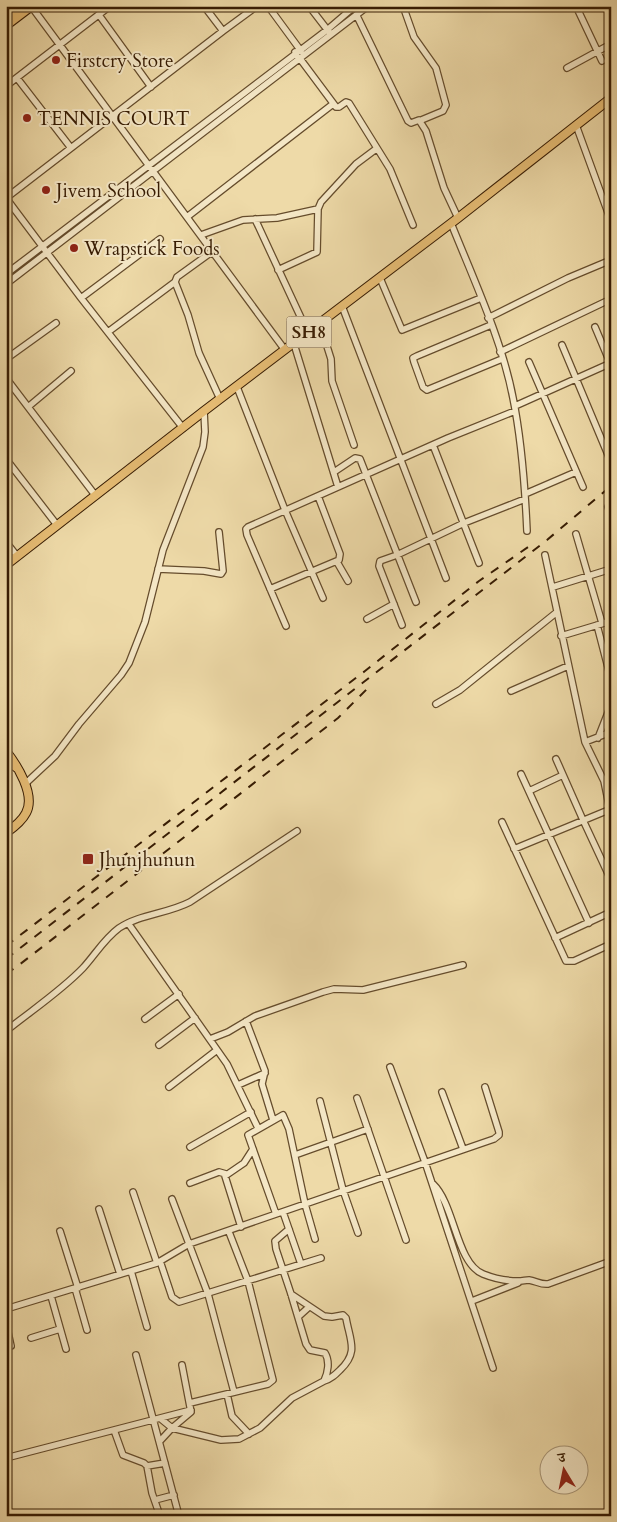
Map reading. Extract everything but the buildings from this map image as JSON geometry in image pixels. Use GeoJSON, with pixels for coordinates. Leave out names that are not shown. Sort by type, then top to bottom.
{"type":"FeatureCollection","features":[{"type":"Feature","properties":{"kind":"highway"},"geometry":{"type":"LineString","coordinates":[[6,15],[18,6]]}},
{"type":"Feature","properties":{"kind":"highway"},"geometry":{"type":"LineString","coordinates":[[6,25],[31,6]]}},
{"type":"Feature","properties":{"kind":"main road","name":"SH8"},"geometry":{"type":"LineString","coordinates":[[6,564],[380,278],[611,98]]}},
{"type":"Feature","properties":{"kind":"main road"},"geometry":{"type":"LineString","coordinates":[[6,751],[25,784],[29,803],[27,813],[21,821],[6,833]]}},
{"type":"Feature","properties":{"kind":"main road"},"geometry":{"type":"LineString","coordinates":[[6,760],[17,768]]}},
{"type":"Feature","properties":{"kind":"street"},"geometry":{"type":"LineString","coordinates":[[31,6],[285,350]]}},
{"type":"Feature","properties":{"kind":"street"},"geometry":{"type":"LineString","coordinates":[[6,86],[110,6]]}},
{"type":"Feature","properties":{"kind":"street"},"geometry":{"type":"LineString","coordinates":[[204,6],[223,31]]}},
{"type":"Feature","properties":{"kind":"street"},"geometry":{"type":"LineString","coordinates":[[183,428],[81,298],[6,198],[257,6]]}},
{"type":"Feature","properties":{"kind":"street"},"geometry":{"type":"LineString","coordinates":[[268,6],[333,104],[338,108],[346,102],[348,103],[390,169],[413,225]]}},
{"type":"Feature","properties":{"kind":"street"},"geometry":{"type":"LineString","coordinates":[[309,6],[331,36]]}},
{"type":"Feature","properties":{"kind":"street"},"geometry":{"type":"LineString","coordinates":[[6,274],[327,30],[355,6]]}},
{"type":"Feature","properties":{"kind":"street"},"geometry":{"type":"LineString","coordinates":[[6,284],[250,96],[303,58],[368,6]]}},
{"type":"Feature","properties":{"kind":"street"},"geometry":{"type":"LineString","coordinates":[[356,16],[410,123],[443,111],[446,105],[436,68],[417,42],[403,6]]}},
{"type":"Feature","properties":{"kind":"street"},"geometry":{"type":"LineString","coordinates":[[576,6],[602,60]]}},
{"type":"Feature","properties":{"kind":"street"},"geometry":{"type":"LineString","coordinates":[[99,15],[151,87]]}},
{"type":"Feature","properties":{"kind":"street"},"geometry":{"type":"LineString","coordinates":[[566,68],[611,44]]}},
{"type":"Feature","properties":{"kind":"street"},"geometry":{"type":"LineString","coordinates":[[17,78],[71,148]]}},
{"type":"Feature","properties":{"kind":"street"},"geometry":{"type":"LineString","coordinates":[[188,217],[333,104]]}},
{"type":"Feature","properties":{"kind":"street"},"geometry":{"type":"LineString","coordinates":[[419,121],[428,135],[454,220],[502,359],[515,409],[524,473],[527,531]]}},
{"type":"Feature","properties":{"kind":"street"},"geometry":{"type":"LineString","coordinates":[[576,125],[611,221]]}},
{"type":"Feature","properties":{"kind":"street"},"geometry":{"type":"LineString","coordinates":[[278,270],[317,252],[318,209],[324,198],[356,164],[376,149]]}},
{"type":"Feature","properties":{"kind":"street"},"geometry":{"type":"LineString","coordinates":[[201,235],[234,223],[255,219],[277,218],[318,209]]}},
{"type":"Feature","properties":{"kind":"street"},"geometry":{"type":"LineString","coordinates":[[255,219],[308,333]]}},
{"type":"Feature","properties":{"kind":"street"},"geometry":{"type":"LineString","coordinates":[[81,298],[160,239]]}},
{"type":"Feature","properties":{"kind":"street"},"geometry":{"type":"LineString","coordinates":[[108,332],[213,251]]}},
{"type":"Feature","properties":{"kind":"street"},"geometry":{"type":"LineString","coordinates":[[488,318],[568,278],[611,260]]}},
{"type":"Feature","properties":{"kind":"street"},"geometry":{"type":"LineString","coordinates":[[380,278],[402,330],[481,298]]}},
{"type":"Feature","properties":{"kind":"street"},"geometry":{"type":"LineString","coordinates":[[175,282],[187,310],[205,369],[220,399]]}},
{"type":"Feature","properties":{"kind":"street"},"geometry":{"type":"LineString","coordinates":[[500,352],[611,299]]}},
{"type":"Feature","properties":{"kind":"street"},"geometry":{"type":"LineString","coordinates":[[342,306],[446,578]]}},
{"type":"Feature","properties":{"kind":"street"},"geometry":{"type":"LineString","coordinates":[[6,359],[56,323]]}},
{"type":"Feature","properties":{"kind":"street"},"geometry":{"type":"LineString","coordinates":[[320,324],[331,359],[332,381],[354,445]]}},
{"type":"Feature","properties":{"kind":"street"},"geometry":{"type":"LineString","coordinates":[[491,325],[417,356],[414,358],[414,362],[423,387],[427,390],[502,359]]}},
{"type":"Feature","properties":{"kind":"street"},"geometry":{"type":"LineString","coordinates":[[286,626],[246,529],[250,525],[515,409],[543,393],[611,364],[595,327]]}},
{"type":"Feature","properties":{"kind":"street"},"geometry":{"type":"LineString","coordinates":[[294,344],[338,487]]}},
{"type":"Feature","properties":{"kind":"street"},"geometry":{"type":"LineString","coordinates":[[562,345],[611,462]]}},
{"type":"Feature","properties":{"kind":"street"},"geometry":{"type":"LineString","coordinates":[[529,362],[583,487]]}},
{"type":"Feature","properties":{"kind":"street"},"geometry":{"type":"LineString","coordinates":[[28,407],[72,371]]}},
{"type":"Feature","properties":{"kind":"street"},"geometry":{"type":"LineString","coordinates":[[6,378],[95,495]]}},
{"type":"Feature","properties":{"kind":"street"},"geometry":{"type":"LineString","coordinates":[[237,386],[285,510],[323,598]]}},
{"type":"Feature","properties":{"kind":"street"},"geometry":{"type":"LineString","coordinates":[[25,784],[55,756],[129,663],[145,622],[171,527],[203,447],[205,432],[204,411]]}},
{"type":"Feature","properties":{"kind":"street"},"geometry":{"type":"LineString","coordinates":[[433,444],[479,563]]}},
{"type":"Feature","properties":{"kind":"street"},"geometry":{"type":"LineString","coordinates":[[334,472],[358,458],[416,602]]}},
{"type":"Feature","properties":{"kind":"street"},"geometry":{"type":"LineString","coordinates":[[6,459],[57,525]]}},
{"type":"Feature","properties":{"kind":"street"},"geometry":{"type":"LineString","coordinates":[[402,625],[378,564],[381,560],[431,540],[576,472]]}},
{"type":"Feature","properties":{"kind":"street"},"geometry":{"type":"LineString","coordinates":[[318,496],[340,554],[338,562],[348,581]]}},
{"type":"Feature","properties":{"kind":"street"},"geometry":{"type":"LineString","coordinates":[[608,507],[611,515]]}},
{"type":"Feature","properties":{"kind":"street"},"geometry":{"type":"LineString","coordinates":[[158,569],[204,571],[221,574],[219,532]]}},
{"type":"Feature","properties":{"kind":"street"},"geometry":{"type":"LineString","coordinates":[[576,534],[600,624],[611,679]]}},
{"type":"Feature","properties":{"kind":"street"},"geometry":{"type":"LineString","coordinates":[[6,542],[17,556]]}},
{"type":"Feature","properties":{"kind":"street"},"geometry":{"type":"LineString","coordinates":[[514,849],[582,820],[610,812],[604,782],[585,742],[545,555]]}},
{"type":"Feature","properties":{"kind":"street"},"geometry":{"type":"LineString","coordinates":[[270,589],[338,562]]}},
{"type":"Feature","properties":{"kind":"street"},"geometry":{"type":"LineString","coordinates":[[553,587],[611,569]]}},
{"type":"Feature","properties":{"kind":"street"},"geometry":{"type":"LineString","coordinates":[[367,619],[394,604]]}},
{"type":"Feature","properties":{"kind":"street"},"geometry":{"type":"LineString","coordinates":[[436,704],[460,690],[557,612]]}},
{"type":"Feature","properties":{"kind":"street"},"geometry":{"type":"LineString","coordinates":[[561,636],[611,620]]}},
{"type":"Feature","properties":{"kind":"street"},"geometry":{"type":"LineString","coordinates":[[511,691],[568,666]]}},
{"type":"Feature","properties":{"kind":"street"},"geometry":{"type":"LineString","coordinates":[[598,738],[611,705]]}},
{"type":"Feature","properties":{"kind":"street"},"geometry":{"type":"LineString","coordinates":[[585,742],[611,732]]}},
{"type":"Feature","properties":{"kind":"street"},"geometry":{"type":"LineString","coordinates":[[556,759],[582,820],[611,880]]}},
{"type":"Feature","properties":{"kind":"street"},"geometry":{"type":"LineString","coordinates":[[521,774],[589,923]]}},
{"type":"Feature","properties":{"kind":"street"},"geometry":{"type":"LineString","coordinates":[[528,791],[563,775]]}},
{"type":"Feature","properties":{"kind":"street"},"geometry":{"type":"LineString","coordinates":[[502,822],[565,959],[568,962],[611,944]]}},
{"type":"Feature","properties":{"kind":"street"},"geometry":{"type":"LineString","coordinates":[[6,1031],[76,975],[108,938],[128,923],[175,909],[190,902],[298,831]]}},
{"type":"Feature","properties":{"kind":"street"},"geometry":{"type":"LineString","coordinates":[[555,938],[611,912]]}},
{"type":"Feature","properties":{"kind":"street"},"geometry":{"type":"LineString","coordinates":[[128,923],[217,1050],[238,1085],[258,1128]]}},
{"type":"Feature","properties":{"kind":"street"},"geometry":{"type":"LineString","coordinates":[[210,1039],[228,1032],[246,1020],[330,990],[363,990],[463,965]]}},
{"type":"Feature","properties":{"kind":"street"},"geometry":{"type":"LineString","coordinates":[[145,1019],[179,994]]}},
{"type":"Feature","properties":{"kind":"street"},"geometry":{"type":"LineString","coordinates":[[159,1045],[195,1018]]}},
{"type":"Feature","properties":{"kind":"street"},"geometry":{"type":"LineString","coordinates":[[246,1020],[265,1073],[262,1084],[273,1120]]}},
{"type":"Feature","properties":{"kind":"street"},"geometry":{"type":"LineString","coordinates":[[169,1087],[217,1050]]}},
{"type":"Feature","properties":{"kind":"street"},"geometry":{"type":"LineString","coordinates":[[390,1067],[425,1162],[494,1368]]}},
{"type":"Feature","properties":{"kind":"street"},"geometry":{"type":"LineString","coordinates":[[238,1085],[265,1073]]}},
{"type":"Feature","properties":{"kind":"street"},"geometry":{"type":"LineString","coordinates":[[6,1308],[51,1296],[158,1262],[189,1244],[229,1232],[343,1190],[494,1139],[499,1135],[499,1130],[485,1087]]}},
{"type":"Feature","properties":{"kind":"street"},"geometry":{"type":"LineString","coordinates":[[442,1092],[463,1149]]}},
{"type":"Feature","properties":{"kind":"street"},"geometry":{"type":"LineString","coordinates":[[357,1098],[406,1240]]}},
{"type":"Feature","properties":{"kind":"street"},"geometry":{"type":"LineString","coordinates":[[320,1101],[343,1190],[358,1232]]}},
{"type":"Feature","properties":{"kind":"street"},"geometry":{"type":"LineString","coordinates":[[190,1148],[251,1112]]}},
{"type":"Feature","properties":{"kind":"street"},"geometry":{"type":"LineString","coordinates":[[276,1214],[248,1135],[281,1116],[285,1117],[289,1128],[305,1204],[315,1239]]}},
{"type":"Feature","properties":{"kind":"street"},"geometry":{"type":"LineString","coordinates":[[295,1155],[368,1129]]}},
{"type":"Feature","properties":{"kind":"street"},"geometry":{"type":"LineString","coordinates":[[190,1183],[219,1172],[226,1174],[244,1163],[253,1149]]}},
{"type":"Feature","properties":{"kind":"street"},"geometry":{"type":"LineString","coordinates":[[226,1174],[225,1178],[242,1227]]}},
{"type":"Feature","properties":{"kind":"street"},"geometry":{"type":"LineString","coordinates":[[431,1183],[440,1191],[449,1210],[462,1249],[476,1270],[491,1276],[514,1281],[524,1280],[548,1284],[611,1261]]}},
{"type":"Feature","properties":{"kind":"street"},"geometry":{"type":"LineString","coordinates":[[133,1192],[158,1262],[172,1296],[176,1301],[182,1302],[321,1258]]}},
{"type":"Feature","properties":{"kind":"street"},"geometry":{"type":"LineString","coordinates":[[172,1199],[208,1294],[234,1392]]}},
{"type":"Feature","properties":{"kind":"street"},"geometry":{"type":"LineString","coordinates":[[99,1209],[120,1274]]}},
{"type":"Feature","properties":{"kind":"street"},"geometry":{"type":"LineString","coordinates":[[446,1226],[449,1210]]}},
{"type":"Feature","properties":{"kind":"street"},"geometry":{"type":"LineString","coordinates":[[283,1212],[301,1264]]}},
{"type":"Feature","properties":{"kind":"street"},"geometry":{"type":"LineString","coordinates":[[289,1229],[275,1241],[276,1249],[292,1294],[307,1348],[324,1353],[327,1357],[327,1372],[324,1381]]}},
{"type":"Feature","properties":{"kind":"street"},"geometry":{"type":"LineString","coordinates":[[60,1231],[87,1330]]}},
{"type":"Feature","properties":{"kind":"street"},"geometry":{"type":"LineString","coordinates":[[190,1403],[268,1384],[273,1380],[248,1281],[229,1232]]}},
{"type":"Feature","properties":{"kind":"street"},"geometry":{"type":"LineString","coordinates":[[460,1267],[470,1262]]}},
{"type":"Feature","properties":{"kind":"street"},"geometry":{"type":"LineString","coordinates":[[131,1271],[147,1327]]}},
{"type":"Feature","properties":{"kind":"street"},"geometry":{"type":"LineString","coordinates":[[491,1276],[505,1288]]}},
{"type":"Feature","properties":{"kind":"street"},"geometry":{"type":"LineString","coordinates":[[472,1301],[524,1280]]}},
{"type":"Feature","properties":{"kind":"street"},"geometry":{"type":"LineString","coordinates":[[158,1419],[172,1428],[231,1441],[260,1428],[292,1398],[334,1377],[352,1356],[344,1316],[328,1317],[309,1307],[292,1294]]}},
{"type":"Feature","properties":{"kind":"street"},"geometry":{"type":"LineString","coordinates":[[51,1296],[66,1349]]}},
{"type":"Feature","properties":{"kind":"street"},"geometry":{"type":"LineString","coordinates":[[298,1317],[309,1307]]}},
{"type":"Feature","properties":{"kind":"street"},"geometry":{"type":"LineString","coordinates":[[6,1323],[11,1346]]}},
{"type":"Feature","properties":{"kind":"street"},"geometry":{"type":"LineString","coordinates":[[31,1338],[60,1329]]}},
{"type":"Feature","properties":{"kind":"street"},"geometry":{"type":"LineString","coordinates":[[136,1355],[158,1419],[160,1441],[179,1516]]}},
{"type":"Feature","properties":{"kind":"street"},"geometry":{"type":"LineString","coordinates":[[160,1441],[172,1428],[188,1416],[191,1410],[182,1365]]}},
{"type":"Feature","properties":{"kind":"street"},"geometry":{"type":"LineString","coordinates":[[227,1394],[232,1416],[249,1434]]}},
{"type":"Feature","properties":{"kind":"street"},"geometry":{"type":"LineString","coordinates":[[6,1458],[191,1410]]}},
{"type":"Feature","properties":{"kind":"street"},"geometry":{"type":"LineString","coordinates":[[114,1430],[122,1455],[148,1466],[165,1463]]}},
{"type":"Feature","properties":{"kind":"street"},"geometry":{"type":"LineString","coordinates":[[148,1466],[154,1500],[160,1516]]}},
{"type":"Feature","properties":{"kind":"street"},"geometry":{"type":"LineString","coordinates":[[154,1500],[174,1495]]}},
{"type":"Feature","properties":{"kind":"railway"},"geometry":{"type":"LineString","coordinates":[[6,959],[547,540],[611,486]]}},
{"type":"Feature","properties":{"kind":"railway"},"geometry":{"type":"LineString","coordinates":[[6,946],[365,671],[479,581],[531,545]]}},
{"type":"Feature","properties":{"kind":"railway"},"geometry":{"type":"LineString","coordinates":[[6,974],[338,718],[369,687]]}},
{"type":"Feature","properties":{"kind":"place","name":"Firstcry Store"},"geometry":{"type":"Point","coordinates":[56,60]}},
{"type":"Feature","properties":{"kind":"place","name":"TENNIS COURT"},"geometry":{"type":"Point","coordinates":[27,118]}},
{"type":"Feature","properties":{"kind":"place","name":"Jivem School"},"geometry":{"type":"Point","coordinates":[46,190]}},
{"type":"Feature","properties":{"kind":"place","name":"Wrapstick Foods"},"geometry":{"type":"Point","coordinates":[74,248]}},
{"type":"Feature","properties":{"kind":"place","name":"Jhunjhunun"},"geometry":{"type":"Point","coordinates":[88,859]}}]}
